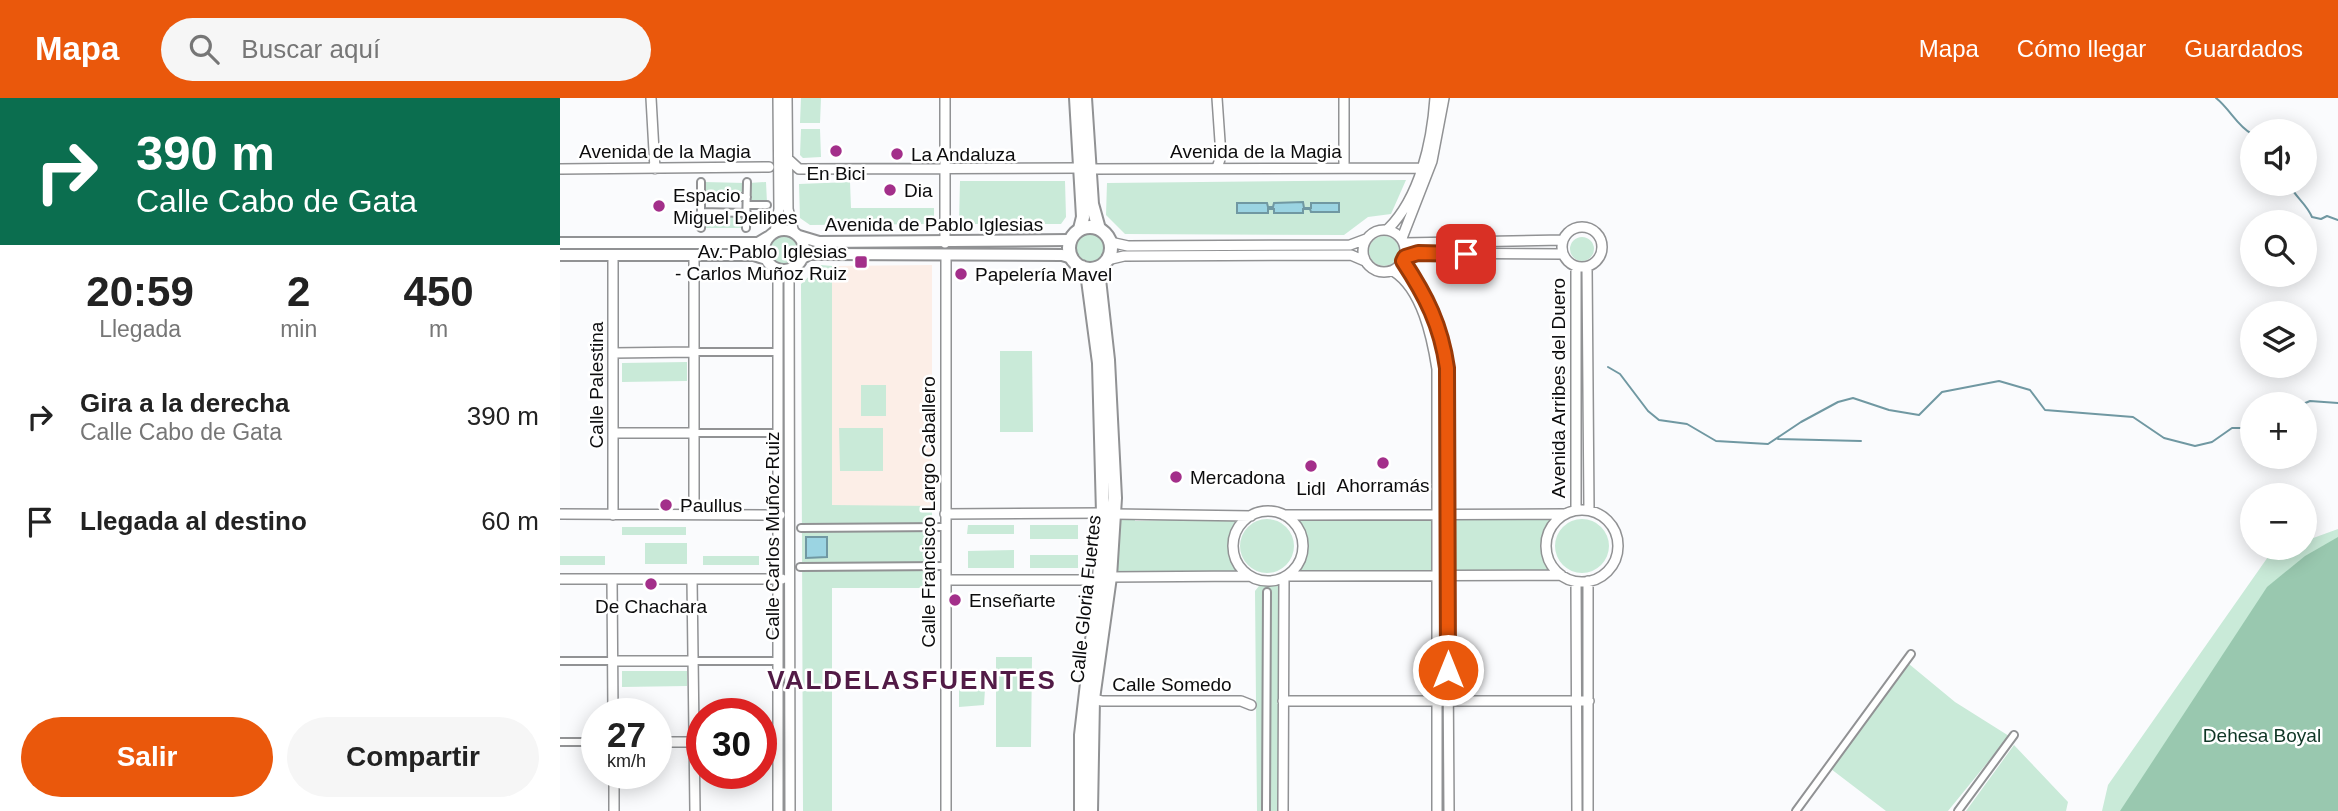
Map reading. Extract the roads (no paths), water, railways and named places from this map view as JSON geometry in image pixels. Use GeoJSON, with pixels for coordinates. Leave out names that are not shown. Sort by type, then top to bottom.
{"type":"FeatureCollection","features":[{"type":"Feature","properties":{"kind":"main road"},"geometry":{"type":"LineString","coordinates":[[1076,98],[1085,168],[1092,204],[1099,229],[1111,242],[1104,263],[1077,263],[1070,240],[1080,229],[1083,217],[1085,168],[1085,98]]}},
{"type":"Feature","properties":{"kind":"main road"},"geometry":{"type":"LineString","coordinates":[[1080,229],[1099,229]]}},
{"type":"Feature","properties":{"kind":"main road","name":"Calle Gloria Fuertes"},"geometry":{"type":"LineString","coordinates":[[1077,263],[1088,280],[1099,363],[1108,513]]}},
{"type":"Feature","properties":{"kind":"main road","name":"Calle Gloria Fuertes"},"geometry":{"type":"LineString","coordinates":[[1091,811],[1113,436],[1099,279],[1104,263]]}},
{"type":"Feature","properties":{"kind":"main road","name":"Calle Gloria Fuertes"},"geometry":{"type":"LineString","coordinates":[[1081,811],[1084,701],[1105,578]]}},
{"type":"Feature","properties":{"kind":"street"},"geometry":{"type":"LineString","coordinates":[[651,98],[655,169]]}},
{"type":"Feature","properties":{"kind":"street"},"geometry":{"type":"LineString","coordinates":[[778,98],[783,158]]}},
{"type":"Feature","properties":{"kind":"street"},"geometry":{"type":"LineString","coordinates":[[766,259],[764,252],[779,217],[787,98]]}},
{"type":"Feature","properties":{"kind":"street","name":"Calle Francisco Largo Caballero"},"geometry":{"type":"LineString","coordinates":[[945,98],[946,811]]}},
{"type":"Feature","properties":{"kind":"street"},"geometry":{"type":"LineString","coordinates":[[1217,98],[1221,146],[1217,168]]}},
{"type":"Feature","properties":{"kind":"street"},"geometry":{"type":"LineString","coordinates":[[1344,98],[1344,168]]}},
{"type":"Feature","properties":{"kind":"street"},"geometry":{"type":"LineString","coordinates":[[1111,242],[1124,246],[1336,246],[1350,245],[1366,239],[1376,231],[1388,229],[1399,218],[1422,168],[1435,98]]}},
{"type":"Feature","properties":{"kind":"street"},"geometry":{"type":"LineString","coordinates":[[1437,811],[1437,701],[1448,515],[1448,391],[1443,342],[1432,306],[1404,259],[1403,241],[1432,161],[1444,98]]}},
{"type":"Feature","properties":{"kind":"street"},"geometry":{"type":"LineString","coordinates":[[560,255],[754,255],[766,259],[775,268],[787,270],[800,262],[803,243],[797,235],[788,209],[783,180],[769,167],[783,158]]}},
{"type":"Feature","properties":{"kind":"street"},"geometry":{"type":"LineString","coordinates":[[783,158],[799,169],[783,180]]}},
{"type":"Feature","properties":{"kind":"street","name":"Avenida de la Magia"},"geometry":{"type":"LineString","coordinates":[[560,169],[769,167]]}},
{"type":"Feature","properties":{"kind":"street","name":"Avenida de la Magia"},"geometry":{"type":"LineString","coordinates":[[799,169],[1422,168]]}},
{"type":"Feature","properties":{"kind":"street"},"geometry":{"type":"LineString","coordinates":[[701,182],[701,228]]}},
{"type":"Feature","properties":{"kind":"street"},"geometry":{"type":"LineString","coordinates":[[746,228],[747,182]]}},
{"type":"Feature","properties":{"kind":"street"},"geometry":{"type":"LineString","coordinates":[[701,197],[747,205]]}},
{"type":"Feature","properties":{"kind":"street"},"geometry":{"type":"LineString","coordinates":[[701,212],[747,205],[767,205]]}},
{"type":"Feature","properties":{"kind":"street"},"geometry":{"type":"LineString","coordinates":[[1388,229],[1403,241],[1563,240],[1578,227],[1597,234],[1601,253],[1587,267],[1576,267],[1563,254],[1418,253],[1404,259],[1393,271]]}},
{"type":"Feature","properties":{"kind":"street"},"geometry":{"type":"LineString","coordinates":[[560,243],[758,243],[788,230],[797,235]]}},
{"type":"Feature","properties":{"kind":"street","name":"Avenida de Pablo Iglesias"},"geometry":{"type":"LineString","coordinates":[[797,235],[819,242],[1062,255],[1077,263]]}},
{"type":"Feature","properties":{"kind":"street"},"geometry":{"type":"LineString","coordinates":[[1365,261],[1363,254],[1366,239]]}},
{"type":"Feature","properties":{"kind":"street","name":"Avenida de Pablo Iglesias"},"geometry":{"type":"LineString","coordinates":[[800,262],[809,254],[946,249],[1070,240]]}},
{"type":"Feature","properties":{"kind":"street"},"geometry":{"type":"LineString","coordinates":[[1563,240],[1563,254]]}},
{"type":"Feature","properties":{"kind":"street","name":"Calle Palestina"},"geometry":{"type":"LineString","coordinates":[[613,255],[613,515]]}},
{"type":"Feature","properties":{"kind":"street"},"geometry":{"type":"LineString","coordinates":[[694,256],[694,514]]}},
{"type":"Feature","properties":{"kind":"street"},"geometry":{"type":"LineString","coordinates":[[1104,263],[1124,256],[1351,256],[1365,261],[1374,270],[1393,271],[1411,290],[1433,343],[1438,391],[1437,515],[1443,576],[1449,811]]}},
{"type":"Feature","properties":{"kind":"street","name":"Calle Carlos Muñoz Ruiz"},"geometry":{"type":"LineString","coordinates":[[790,811],[789,278],[800,262]]}},
{"type":"Feature","properties":{"kind":"street","name":"Avenida Arribes del Duero"},"geometry":{"type":"LineString","coordinates":[[1576,267],[1576,510]]}},
{"type":"Feature","properties":{"kind":"street","name":"Avenida Arribes del Duero"},"geometry":{"type":"LineString","coordinates":[[1587,267],[1589,510]]}},
{"type":"Feature","properties":{"kind":"street","name":"Calle Carlos Muñoz Ruiz"},"geometry":{"type":"LineString","coordinates":[[775,268],[778,352],[778,811]]}},
{"type":"Feature","properties":{"kind":"street"},"geometry":{"type":"LineString","coordinates":[[613,353],[778,352]]}},
{"type":"Feature","properties":{"kind":"street"},"geometry":{"type":"LineString","coordinates":[[613,433],[778,433]]}},
{"type":"Feature","properties":{"kind":"street"},"geometry":{"type":"LineString","coordinates":[[945,514],[1251,516],[1266,511],[1284,516],[1448,515],[1564,514],[1589,510],[1610,523],[1618,546],[1610,569],[1588,581],[1576,582],[1561,575],[1285,577],[1267,582],[1249,576],[946,580]]}},
{"type":"Feature","properties":{"kind":"street"},"geometry":{"type":"LineString","coordinates":[[560,514],[789,514]]}},
{"type":"Feature","properties":{"kind":"street"},"geometry":{"type":"LineString","coordinates":[[1561,575],[1547,556],[1546,544],[1555,522],[1564,514]]}},
{"type":"Feature","properties":{"kind":"street"},"geometry":{"type":"LineString","coordinates":[[1249,576],[1241,569],[1233,550],[1237,530],[1251,516]]}},
{"type":"Feature","properties":{"kind":"street"},"geometry":{"type":"LineString","coordinates":[[1284,516],[1299,530],[1302,551],[1294,570],[1285,577]]}},
{"type":"Feature","properties":{"kind":"street"},"geometry":{"type":"LineString","coordinates":[[801,527],[946,527]]}},
{"type":"Feature","properties":{"kind":"street"},"geometry":{"type":"LineString","coordinates":[[800,567],[946,566]]}},
{"type":"Feature","properties":{"kind":"street"},"geometry":{"type":"LineString","coordinates":[[1283,811],[1285,577]]}},
{"type":"Feature","properties":{"kind":"street"},"geometry":{"type":"LineString","coordinates":[[560,579],[789,579]]}},
{"type":"Feature","properties":{"kind":"street"},"geometry":{"type":"LineString","coordinates":[[612,579],[613,698]]}},
{"type":"Feature","properties":{"kind":"street"},"geometry":{"type":"LineString","coordinates":[[692,579],[695,698]]}},
{"type":"Feature","properties":{"kind":"street"},"geometry":{"type":"LineString","coordinates":[[1588,581],[1588,811]]}},
{"type":"Feature","properties":{"kind":"street"},"geometry":{"type":"LineString","coordinates":[[1576,582],[1577,811]]}},
{"type":"Feature","properties":{"kind":"street"},"geometry":{"type":"LineString","coordinates":[[1266,811],[1267,593]]}},
{"type":"Feature","properties":{"kind":"street"},"geometry":{"type":"LineString","coordinates":[[1796,811],[1911,654]]}},
{"type":"Feature","properties":{"kind":"street"},"geometry":{"type":"LineString","coordinates":[[560,661],[778,661]]}},
{"type":"Feature","properties":{"kind":"street","name":"Calle Somedo"},"geometry":{"type":"LineString","coordinates":[[1096,702],[1247,701]]}},
{"type":"Feature","properties":{"kind":"street"},"geometry":{"type":"LineString","coordinates":[[1283,701],[1589,701]]}},
{"type":"Feature","properties":{"kind":"street"},"geometry":{"type":"LineString","coordinates":[[1958,811],[2014,735]]}},
{"type":"Feature","properties":{"kind":"street"},"geometry":{"type":"LineString","coordinates":[[560,742],[581,742]]}},
{"type":"Feature","properties":{"kind":"street"},"geometry":{"type":"LineString","coordinates":[[614,789],[614,811]]}},
{"type":"Feature","properties":{"kind":"street"},"geometry":{"type":"LineString","coordinates":[[695,811],[696,789]]}},
{"type":"Feature","properties":{"kind":"water"},"geometry":{"type":"Polygon","coordinates":[[[1303,202],[1304,208],[1311,208],[1311,203],[1339,203],[1339,212],[1311,212],[1310,209],[1303,209],[1303,213],[1274,213],[1274,209],[1268,209],[1268,213],[1237,213],[1237,203],[1267,203],[1268,207],[1273,207],[1274,203],[1303,202]]]}},
{"type":"Feature","properties":{"kind":"water"},"geometry":{"type":"Polygon","coordinates":[[[806,537],[827,537],[827,557],[806,558],[806,537]]]}},
{"type":"Feature","properties":{"kind":"waterway"},"geometry":{"type":"LineString","coordinates":[[2216,98],[2240,125]]}},
{"type":"Feature","properties":{"kind":"waterway"},"geometry":{"type":"LineString","coordinates":[[2297,196],[2312,217],[2321,219],[2327,216],[2338,220]]}},
{"type":"Feature","properties":{"kind":"waterway"},"geometry":{"type":"LineString","coordinates":[[1608,367],[1620,374],[1648,411],[1659,420],[1687,424],[1716,441],[1768,444],[1801,422],[1838,402],[1853,398],[1889,410],[1919,415],[1942,392],[1999,381],[2030,390],[2045,410],[2133,417],[2164,438],[2195,446],[2212,442],[2232,428],[2240,428]]}},
{"type":"Feature","properties":{"kind":"waterway"},"geometry":{"type":"LineString","coordinates":[[2317,402],[2338,403]]}},
{"type":"Feature","properties":{"kind":"waterway"},"geometry":{"type":"LineString","coordinates":[[1778,439],[1861,441]]}},
{"type":"Feature","properties":{"kind":"place","name":"En Bici"},"geometry":{"type":"Point","coordinates":[836,151]}},
{"type":"Feature","properties":{"kind":"place","name":"La Andaluza"},"geometry":{"type":"Point","coordinates":[897,154]}},
{"type":"Feature","properties":{"kind":"place","name":"Dia"},"geometry":{"type":"Point","coordinates":[890,190]}},
{"type":"Feature","properties":{"kind":"place","name":"Espacio Miguel Delibes"},"geometry":{"type":"Point","coordinates":[659,206]}},
{"type":"Feature","properties":{"kind":"place","name":"Av. Pablo Iglesias - Carlos Muñoz Ruiz"},"geometry":{"type":"Point","coordinates":[861,262]}},
{"type":"Feature","properties":{"kind":"place","name":"Papelería Mavel"},"geometry":{"type":"Point","coordinates":[961,274]}},
{"type":"Feature","properties":{"kind":"place","name":"Ahorramás"},"geometry":{"type":"Point","coordinates":[1383,463]}},
{"type":"Feature","properties":{"kind":"place","name":"Lidl"},"geometry":{"type":"Point","coordinates":[1311,466]}},
{"type":"Feature","properties":{"kind":"place","name":"Mercadona"},"geometry":{"type":"Point","coordinates":[1176,477]}},
{"type":"Feature","properties":{"kind":"place","name":"Paullus"},"geometry":{"type":"Point","coordinates":[666,505]}},
{"type":"Feature","properties":{"kind":"place","name":"De Chachara"},"geometry":{"type":"Point","coordinates":[651,584]}},
{"type":"Feature","properties":{"kind":"place","name":"Enseñarte"},"geometry":{"type":"Point","coordinates":[955,600]}},
{"type":"Feature","properties":{"kind":"district","name":"VALDELASFUENTES"},"geometry":{"type":"Point","coordinates":[912,680]}},
{"type":"Feature","properties":{"kind":"park label","name":"Dehesa Boyal"},"geometry":{"type":"Point","coordinates":[2262,735]}}]}
